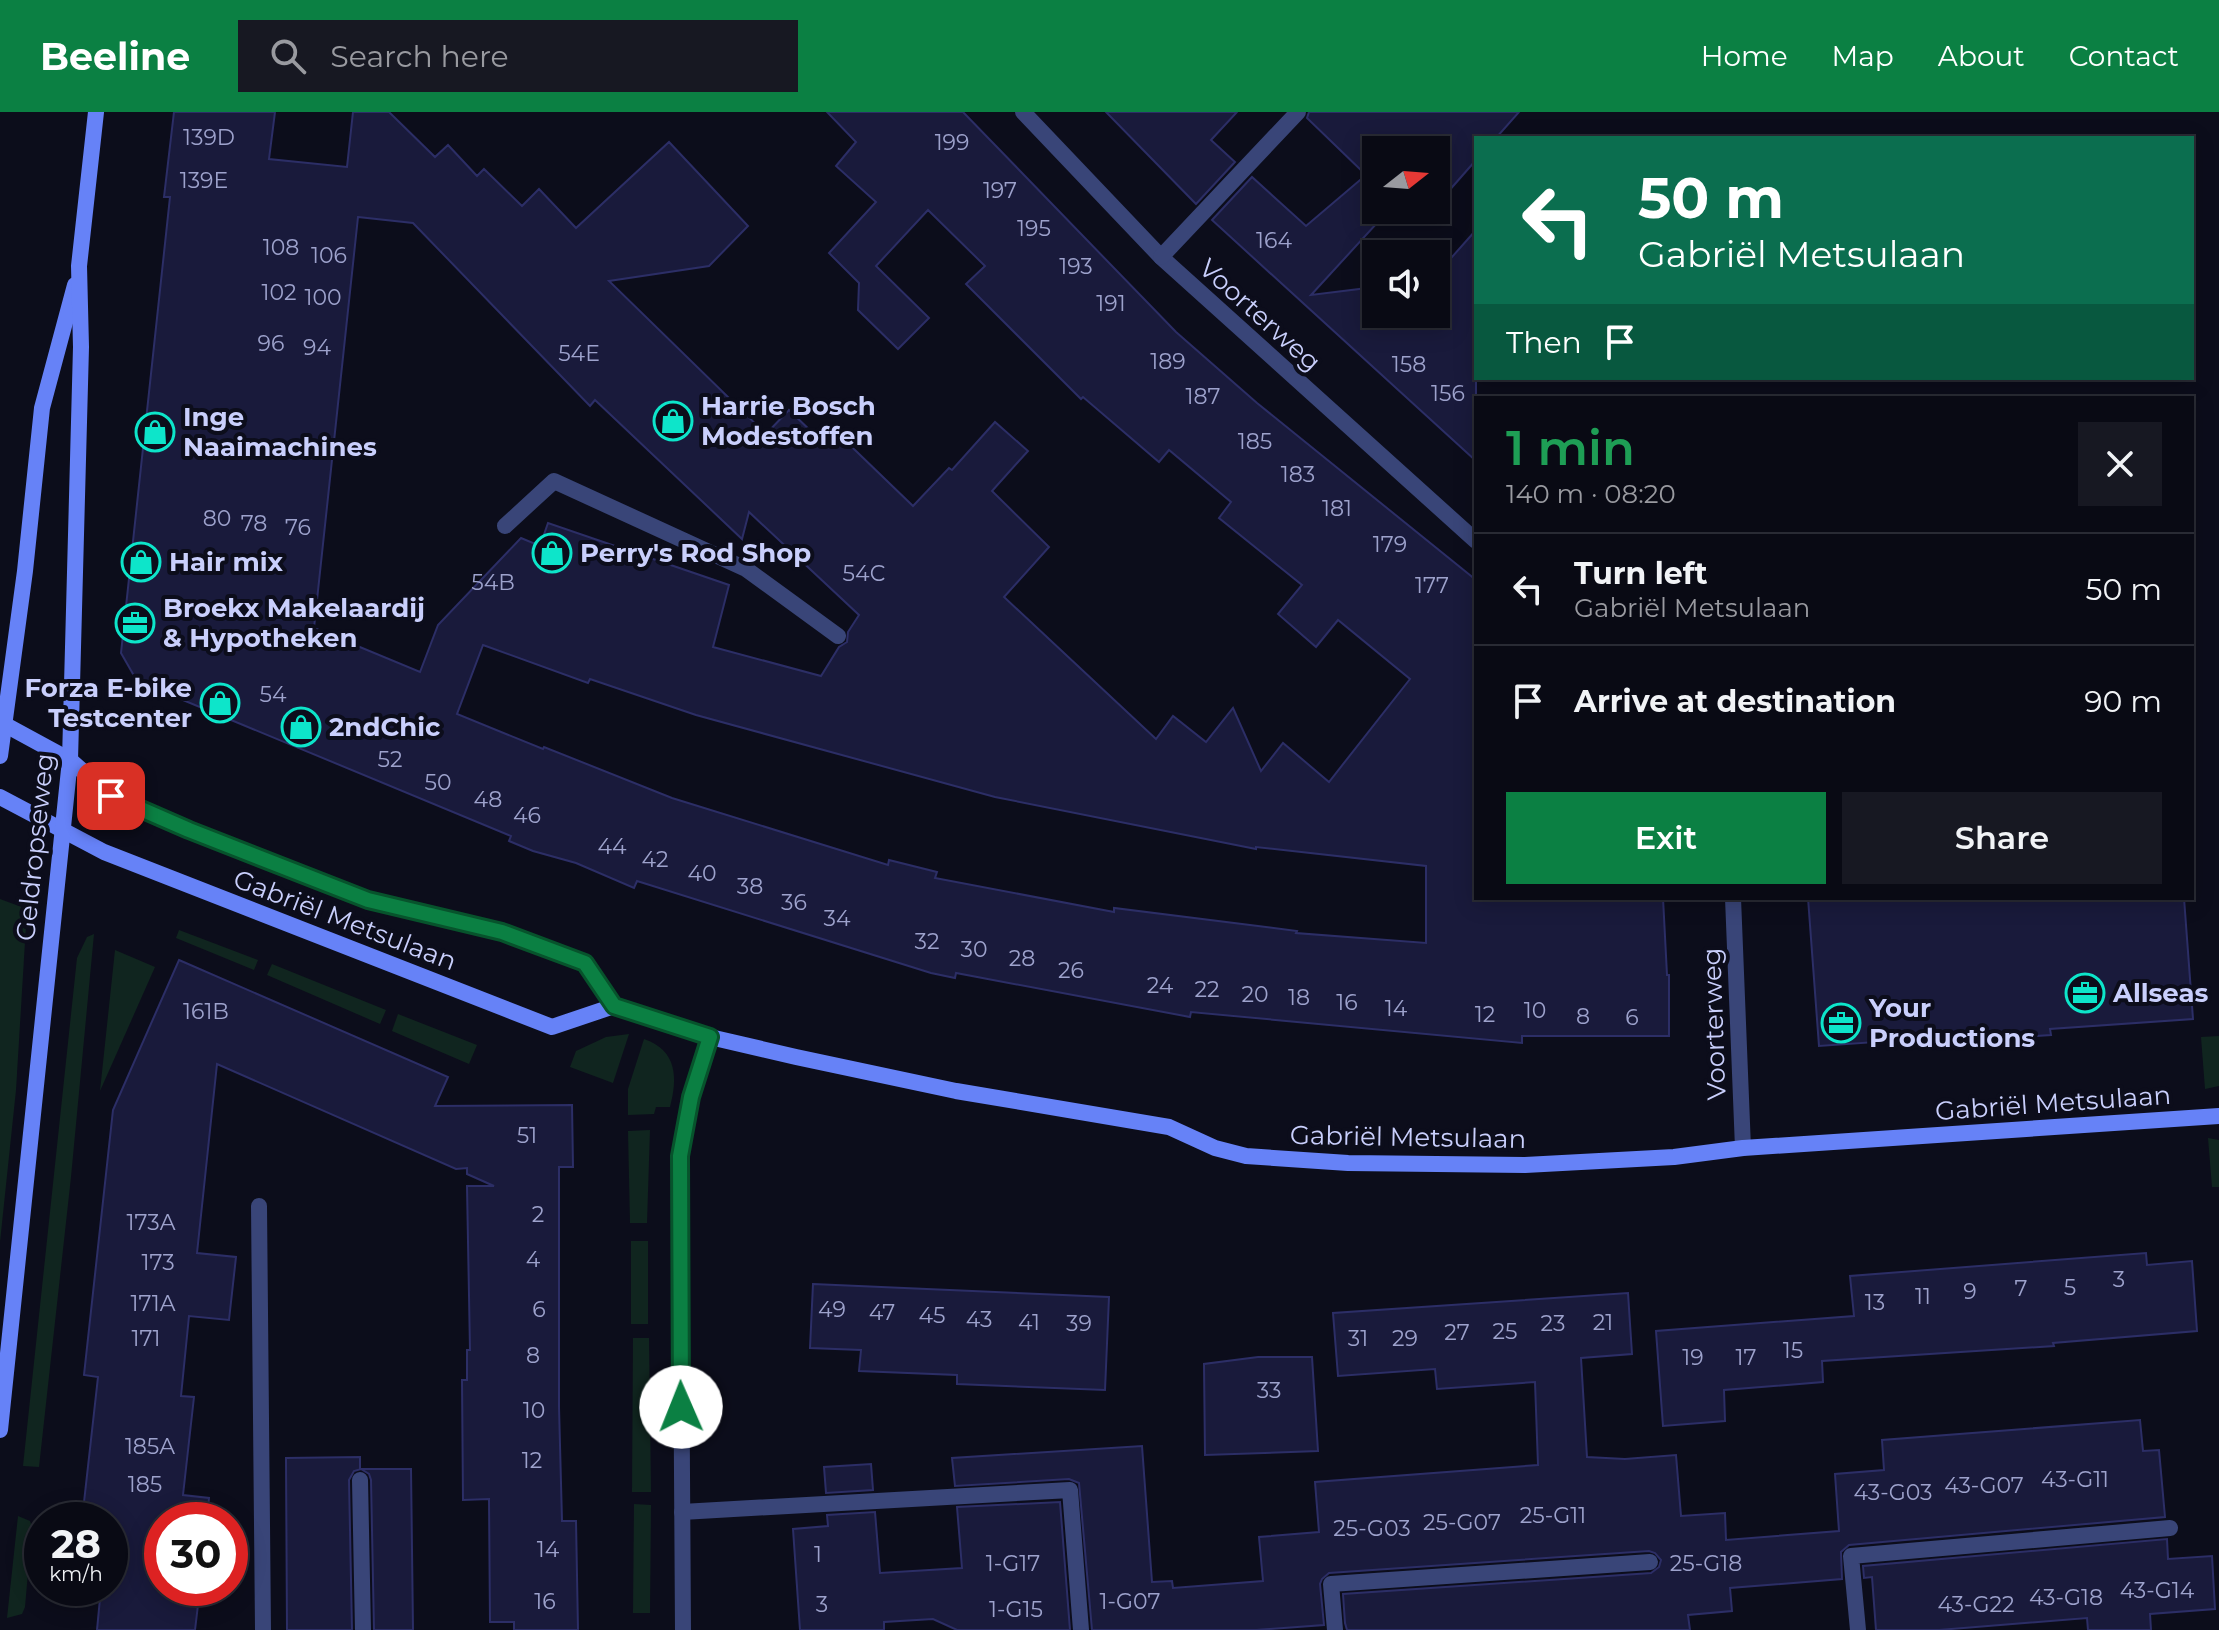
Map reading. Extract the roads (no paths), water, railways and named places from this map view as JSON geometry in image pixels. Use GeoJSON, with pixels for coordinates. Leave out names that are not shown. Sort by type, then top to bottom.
{"type":"FeatureCollection","features":[{"type":"Feature","properties":{"kind":"street","name":"Geldropseweg"},"geometry":{"type":"LineString","coordinates":[[0,1430],[70,760],[81,347],[79,266],[96,112]]}},
{"type":"Feature","properties":{"kind":"street","name":"Voorterweg"},"geometry":{"type":"LineString","coordinates":[[1023,112],[1161,257],[1474,539]]}},
{"type":"Feature","properties":{"kind":"street"},"geometry":{"type":"LineString","coordinates":[[1161,257],[1298,112]]}},
{"type":"Feature","properties":{"kind":"street","name":"Geldropseweg"},"geometry":{"type":"LineString","coordinates":[[0,756],[25,571],[42,408],[79,266]]}},
{"type":"Feature","properties":{"kind":"street"},"geometry":{"type":"LineString","coordinates":[[505,526],[554,481],[746,569],[838,636]]}},
{"type":"Feature","properties":{"kind":"street","name":"Gabriël Metsulaan"},"geometry":{"type":"LineString","coordinates":[[2,724],[70,760],[111,796],[219,842],[368,900],[502,932],[585,963],[614,1006]]}},
{"type":"Feature","properties":{"kind":"street","name":"Gabriël Metsulaan"},"geometry":{"type":"LineString","coordinates":[[0,797],[104,852],[552,1027],[614,1006],[710,1037],[956,1091],[1169,1127],[1215,1148],[1246,1156],[1348,1163],[1525,1165],[1674,1157],[1743,1148],[2219,1116]]}},
{"type":"Feature","properties":{"kind":"street","name":"Voorterweg"},"geometry":{"type":"LineString","coordinates":[[1733,900],[1743,1148]]}},
{"type":"Feature","properties":{"kind":"street"},"geometry":{"type":"LineString","coordinates":[[683,1630],[680,1156],[691,1097],[710,1037]]}},
{"type":"Feature","properties":{"kind":"street"},"geometry":{"type":"LineString","coordinates":[[259,1206],[263,1630]]}},
{"type":"Feature","properties":{"kind":"street"},"geometry":{"type":"LineString","coordinates":[[360,1480],[363,1630]]}},
{"type":"Feature","properties":{"kind":"street"},"geometry":{"type":"LineString","coordinates":[[682,1512],[1070,1490],[1081,1630]]}},
{"type":"Feature","properties":{"kind":"street"},"geometry":{"type":"LineString","coordinates":[[1858,1630],[1851,1556],[2170,1528]]}},
{"type":"Feature","properties":{"kind":"street"},"geometry":{"type":"LineString","coordinates":[[1335,1630],[1331,1584],[1650,1562]]}},
{"type":"Feature","properties":{"kind":"place","name":"Harrie Bosch Modestoffen"},"geometry":{"type":"Point","coordinates":[673,421]}},
{"type":"Feature","properties":{"kind":"place","name":"Inge Naaimachines"},"geometry":{"type":"Point","coordinates":[155,432]}},
{"type":"Feature","properties":{"kind":"place","name":"Perry's Rod Shop"},"geometry":{"type":"Point","coordinates":[552,553]}},
{"type":"Feature","properties":{"kind":"place","name":"Hair mix"},"geometry":{"type":"Point","coordinates":[141,562]}},
{"type":"Feature","properties":{"kind":"place","name":"Broekx Makelaardij & Hypotheken"},"geometry":{"type":"Point","coordinates":[135,623]}},
{"type":"Feature","properties":{"kind":"place","name":"Forza E-bike Testcenter"},"geometry":{"type":"Point","coordinates":[220,703]}},
{"type":"Feature","properties":{"kind":"place","name":"2ndChic"},"geometry":{"type":"Point","coordinates":[301,727]}},
{"type":"Feature","properties":{"kind":"place","name":"Allseas"},"geometry":{"type":"Point","coordinates":[2085,993]}},
{"type":"Feature","properties":{"kind":"place","name":"Your Productions"},"geometry":{"type":"Point","coordinates":[1841,1023]}}]}
